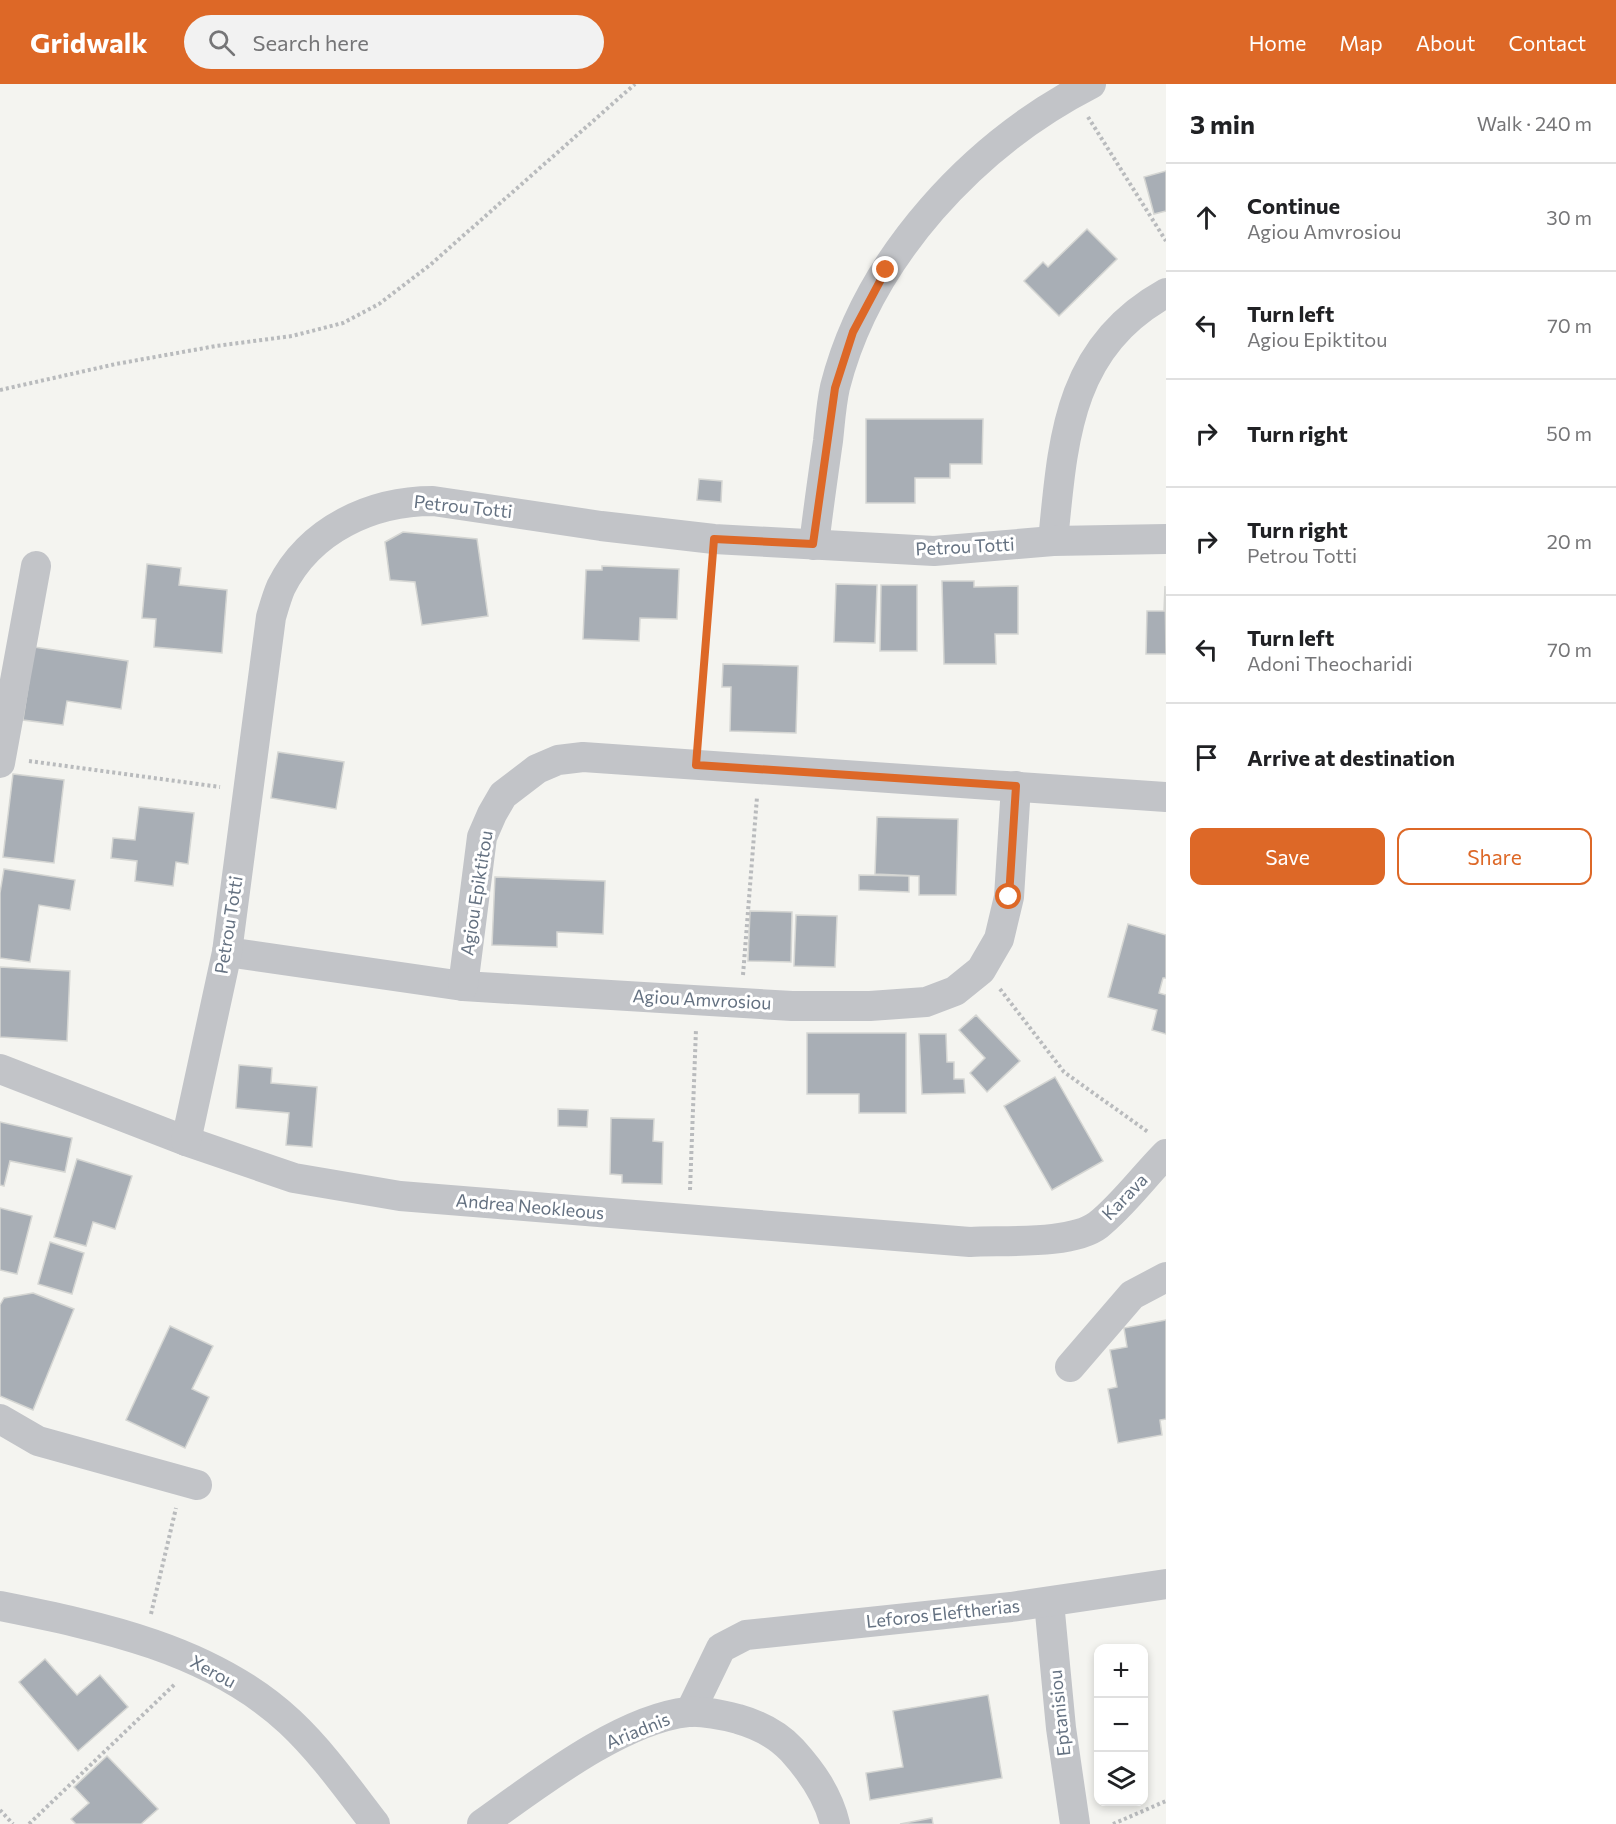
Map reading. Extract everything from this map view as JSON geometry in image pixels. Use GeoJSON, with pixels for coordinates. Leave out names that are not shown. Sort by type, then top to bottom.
{"type":"FeatureCollection","features":[{"type":"Feature","properties":{"kind":"street"},"geometry":{"type":"LineString","coordinates":[[813,544],[835,388],[853,332],[886,270],[937,206],[986,155],[1052,104],[1082,88]]}},
{"type":"Feature","properties":{"kind":"street"},"geometry":{"type":"LineString","coordinates":[[1053,541],[1062,446],[1079,389],[1097,354],[1118,329],[1142,307],[1166,293]]}},
{"type":"Feature","properties":{"kind":"street","name":"Petrou Totti"},"geometry":{"type":"LineString","coordinates":[[186,1141],[227,952],[271,617],[281,587],[312,547],[331,530],[351,518],[378,507],[406,501],[433,501],[601,526],[714,539],[934,551],[1053,541],[1166,539]]}},
{"type":"Feature","properties":{"kind":"street"},"geometry":{"type":"LineString","coordinates":[[1,760],[36,566]]}},
{"type":"Feature","properties":{"kind":"street","name":"Agiou Epiktitou"},"geometry":{"type":"LineString","coordinates":[[463,986],[482,837],[504,795],[519,780],[558,760],[583,757],[1166,797]]}},
{"type":"Feature","properties":{"kind":"street","name":"Agiou Amvrosiou"},"geometry":{"type":"LineString","coordinates":[[227,952],[463,986],[740,1002],[870,1006],[926,1002],[955,991],[983,967],[999,939],[1009,897],[1016,786]]}},
{"type":"Feature","properties":{"kind":"street","name":"Andrea Neokleous"},"geometry":{"type":"LineString","coordinates":[[0,1070],[186,1141],[294,1178],[400,1196],[970,1242],[1053,1238],[1079,1234]]}},
{"type":"Feature","properties":{"kind":"street","name":"Karava"},"geometry":{"type":"LineString","coordinates":[[1079,1234],[1097,1226],[1161,1146]]}},
{"type":"Feature","properties":{"kind":"street"},"geometry":{"type":"LineString","coordinates":[[1070,1367],[1132,1295],[1166,1277]]}},
{"type":"Feature","properties":{"kind":"street"},"geometry":{"type":"LineString","coordinates":[[0,1419],[38,1441],[190,1483]]}},
{"type":"Feature","properties":{"kind":"street","name":"Leforos Eleftherias"},"geometry":{"type":"LineString","coordinates":[[690,1712],[721,1648],[746,1635],[1049,1602],[1166,1584]]}},
{"type":"Feature","properties":{"kind":"street","name":"Eptanisiou"},"geometry":{"type":"LineString","coordinates":[[1049,1602],[1061,1728],[1074,1824]]}},
{"type":"Feature","properties":{"kind":"street","name":"Xerou"},"geometry":{"type":"LineString","coordinates":[[0,1606],[61,1618],[144,1641],[198,1662],[246,1689],[290,1721],[330,1766],[375,1824]]}},
{"type":"Feature","properties":{"kind":"street","name":"Ariadnis"},"geometry":{"type":"LineString","coordinates":[[482,1824],[541,1782],[608,1742],[661,1717],[690,1712],[716,1714],[758,1725],[782,1740],[822,1788],[835,1824]]}},
{"type":"Feature","properties":{"kind":"path"},"geometry":{"type":"LineString","coordinates":[[0,390],[116,364],[292,336],[343,323],[379,304],[430,265],[635,84]]}},
{"type":"Feature","properties":{"kind":"path"},"geometry":{"type":"LineString","coordinates":[[1082,88],[1166,241]]}},
{"type":"Feature","properties":{"kind":"path"},"geometry":{"type":"LineString","coordinates":[[696,765],[714,539]]}},
{"type":"Feature","properties":{"kind":"path"},"geometry":{"type":"LineString","coordinates":[[1,760],[248,791]]}},
{"type":"Feature","properties":{"kind":"path"},"geometry":{"type":"LineString","coordinates":[[740,1002],[759,769]]}},
{"type":"Feature","properties":{"kind":"path"},"geometry":{"type":"LineString","coordinates":[[983,967],[1064,1072],[1161,1146]]}},
{"type":"Feature","properties":{"kind":"path"},"geometry":{"type":"LineString","coordinates":[[689,1220],[697,1000]]}},
{"type":"Feature","properties":{"kind":"path"},"geometry":{"type":"LineString","coordinates":[[144,1641],[190,1483]]}},
{"type":"Feature","properties":{"kind":"path"},"geometry":{"type":"LineString","coordinates":[[29,1824],[198,1662]]}},
{"type":"Feature","properties":{"kind":"path"},"geometry":{"type":"LineString","coordinates":[[1113,1824],[1166,1801]]}},
{"type":"Feature","properties":{"kind":"path"},"geometry":{"type":"LineString","coordinates":[[0,1810],[13,1824]]}},
{"type":"Feature","properties":{"kind":"building"},"geometry":{"type":"Polygon","coordinates":[[[1166,171],[1166,211],[1154,214],[1144,177],[1166,171]]]}},
{"type":"Feature","properties":{"kind":"building"},"geometry":{"type":"Polygon","coordinates":[[[1087,229],[1117,259],[1059,316],[1024,281],[1043,262],[1048,267],[1087,229]]]}},
{"type":"Feature","properties":{"kind":"building"},"geometry":{"type":"Polygon","coordinates":[[[866,419],[983,419],[982,464],[950,464],[950,478],[915,478],[915,503],[866,503],[866,419]]]}},
{"type":"Feature","properties":{"kind":"building"},"geometry":{"type":"Polygon","coordinates":[[[699,479],[722,481],[721,502],[697,500],[699,479]]]}},
{"type":"Feature","properties":{"kind":"building"},"geometry":{"type":"Polygon","coordinates":[[[403,532],[477,539],[488,616],[422,625],[415,582],[390,580],[385,542],[403,532]]]}},
{"type":"Feature","properties":{"kind":"building"},"geometry":{"type":"Polygon","coordinates":[[[147,564],[181,568],[179,585],[227,590],[222,653],[154,647],[156,619],[142,618],[147,564]]]}},
{"type":"Feature","properties":{"kind":"building"},"geometry":{"type":"Polygon","coordinates":[[[602,566],[679,569],[677,619],[640,618],[639,641],[583,639],[586,570],[602,570],[602,566]]]}},
{"type":"Feature","properties":{"kind":"building"},"geometry":{"type":"Polygon","coordinates":[[[942,581],[974,581],[974,587],[1018,586],[1018,634],[995,634],[996,664],[944,664],[942,581]]]}},
{"type":"Feature","properties":{"kind":"building"},"geometry":{"type":"Polygon","coordinates":[[[836,584],[877,585],[875,643],[834,642],[836,584]]]}},
{"type":"Feature","properties":{"kind":"building"},"geometry":{"type":"Polygon","coordinates":[[[881,585],[917,585],[917,651],[880,651],[881,585]]]}},
{"type":"Feature","properties":{"kind":"building"},"geometry":{"type":"Polygon","coordinates":[[[1165,586],[1166,654],[1146,654],[1147,611],[1164,611],[1165,586]]]}},
{"type":"Feature","properties":{"kind":"building"},"geometry":{"type":"Polygon","coordinates":[[[34,647],[128,661],[121,709],[67,701],[63,725],[23,720],[34,647]]]}},
{"type":"Feature","properties":{"kind":"building"},"geometry":{"type":"Polygon","coordinates":[[[723,664],[798,666],[796,733],[730,731],[731,687],[722,687],[723,664]]]}},
{"type":"Feature","properties":{"kind":"building"},"geometry":{"type":"Polygon","coordinates":[[[278,752],[344,762],[336,809],[271,798],[278,752]]]}},
{"type":"Feature","properties":{"kind":"building"},"geometry":{"type":"Polygon","coordinates":[[[13,774],[64,780],[54,863],[3,857],[13,774]]]}},
{"type":"Feature","properties":{"kind":"building"},"geometry":{"type":"Polygon","coordinates":[[[139,807],[194,813],[188,864],[176,862],[173,886],[135,881],[137,861],[111,858],[113,838],[135,840],[139,807]]]}},
{"type":"Feature","properties":{"kind":"building"},"geometry":{"type":"Polygon","coordinates":[[[877,817],[958,819],[956,895],[919,895],[919,876],[875,874],[877,817]]]}},
{"type":"Feature","properties":{"kind":"building"},"geometry":{"type":"Polygon","coordinates":[[[4,869],[75,880],[70,910],[39,905],[30,962],[0,958],[0,893],[4,869]]]}},
{"type":"Feature","properties":{"kind":"building"},"geometry":{"type":"Polygon","coordinates":[[[859,875],[909,876],[909,892],[859,890],[859,875]]]}},
{"type":"Feature","properties":{"kind":"building"},"geometry":{"type":"Polygon","coordinates":[[[495,877],[605,881],[603,934],[557,932],[557,947],[492,945],[495,877]]]}},
{"type":"Feature","properties":{"kind":"building"},"geometry":{"type":"Polygon","coordinates":[[[750,911],[792,912],[791,962],[748,961],[750,911]]]}},
{"type":"Feature","properties":{"kind":"building"},"geometry":{"type":"Polygon","coordinates":[[[796,915],[837,916],[835,967],[794,966],[796,915]]]}},
{"type":"Feature","properties":{"kind":"building"},"geometry":{"type":"Polygon","coordinates":[[[1128,924],[1166,935],[1166,978],[1163,978],[1159,993],[1166,995],[1166,1034],[1152,1030],[1157,1010],[1108,997],[1128,924]]]}},
{"type":"Feature","properties":{"kind":"building"},"geometry":{"type":"Polygon","coordinates":[[[0,967],[70,971],[67,1041],[0,1037],[0,967]]]}},
{"type":"Feature","properties":{"kind":"building"},"geometry":{"type":"Polygon","coordinates":[[[976,1015],[1020,1061],[987,1092],[970,1073],[985,1058],[959,1030],[976,1015]]]}},
{"type":"Feature","properties":{"kind":"building"},"geometry":{"type":"Polygon","coordinates":[[[807,1033],[906,1033],[906,1113],[859,1113],[859,1094],[807,1094],[807,1033]]]}},
{"type":"Feature","properties":{"kind":"building"},"geometry":{"type":"Polygon","coordinates":[[[919,1034],[946,1034],[947,1062],[954,1062],[954,1079],[964,1079],[965,1093],[922,1094],[919,1034]]]}},
{"type":"Feature","properties":{"kind":"building"},"geometry":{"type":"Polygon","coordinates":[[[239,1065],[272,1068],[271,1083],[317,1087],[312,1147],[286,1145],[289,1113],[236,1108],[239,1065]]]}},
{"type":"Feature","properties":{"kind":"building"},"geometry":{"type":"Polygon","coordinates":[[[1055,1077],[1103,1161],[1052,1190],[1004,1106],[1055,1077]]]}},
{"type":"Feature","properties":{"kind":"building"},"geometry":{"type":"Polygon","coordinates":[[[558,1109],[588,1110],[587,1127],[558,1126],[558,1109]]]}},
{"type":"Feature","properties":{"kind":"building"},"geometry":{"type":"Polygon","coordinates":[[[611,1118],[654,1119],[653,1141],[663,1142],[662,1184],[622,1183],[622,1175],[610,1174],[611,1118]]]}},
{"type":"Feature","properties":{"kind":"building"},"geometry":{"type":"Polygon","coordinates":[[[0,1122],[72,1138],[65,1172],[10,1161],[4,1186],[0,1185],[0,1122]]]}},
{"type":"Feature","properties":{"kind":"building"},"geometry":{"type":"Polygon","coordinates":[[[77,1159],[132,1176],[115,1229],[93,1222],[86,1246],[54,1237],[77,1159]]]}},
{"type":"Feature","properties":{"kind":"building"},"geometry":{"type":"Polygon","coordinates":[[[0,1208],[32,1216],[17,1274],[0,1270],[0,1208]]]}},
{"type":"Feature","properties":{"kind":"building"},"geometry":{"type":"Polygon","coordinates":[[[50,1242],[84,1253],[72,1294],[38,1284],[50,1242]]]}},
{"type":"Feature","properties":{"kind":"building"},"geometry":{"type":"Polygon","coordinates":[[[33,1293],[74,1309],[33,1410],[0,1396],[0,1305],[4,1298],[33,1293]]]}},
{"type":"Feature","properties":{"kind":"building"},"geometry":{"type":"Polygon","coordinates":[[[1166,1320],[1166,1419],[1160,1420],[1162,1435],[1118,1443],[1108,1389],[1117,1387],[1110,1350],[1127,1347],[1124,1328],[1166,1320]]]}},
{"type":"Feature","properties":{"kind":"building"},"geometry":{"type":"Polygon","coordinates":[[[170,1326],[213,1346],[192,1389],[209,1397],[185,1448],[126,1420],[170,1326]]]}},
{"type":"Feature","properties":{"kind":"building"},"geometry":{"type":"Polygon","coordinates":[[[45,1659],[77,1695],[100,1675],[128,1707],[78,1751],[19,1682],[45,1659]]]}},
{"type":"Feature","properties":{"kind":"building"},"geometry":{"type":"Polygon","coordinates":[[[988,1695],[1002,1778],[870,1800],[866,1773],[903,1767],[893,1711],[988,1695]]]}},
{"type":"Feature","properties":{"kind":"building"},"geometry":{"type":"Polygon","coordinates":[[[107,1756],[158,1809],[141,1824],[76,1824],[71,1819],[89,1803],[74,1787],[107,1756]]]}},
{"type":"Feature","properties":{"kind":"building"},"geometry":{"type":"Polygon","coordinates":[[[932,1818],[933,1824],[900,1824],[932,1818]]]}},
{"type":"Feature","properties":{"kind":"route"},"geometry":{"type":"LineString","coordinates":[[886,270],[853,332],[835,388],[813,544],[714,539],[696,765],[1016,786],[1009,897]]}}]}
